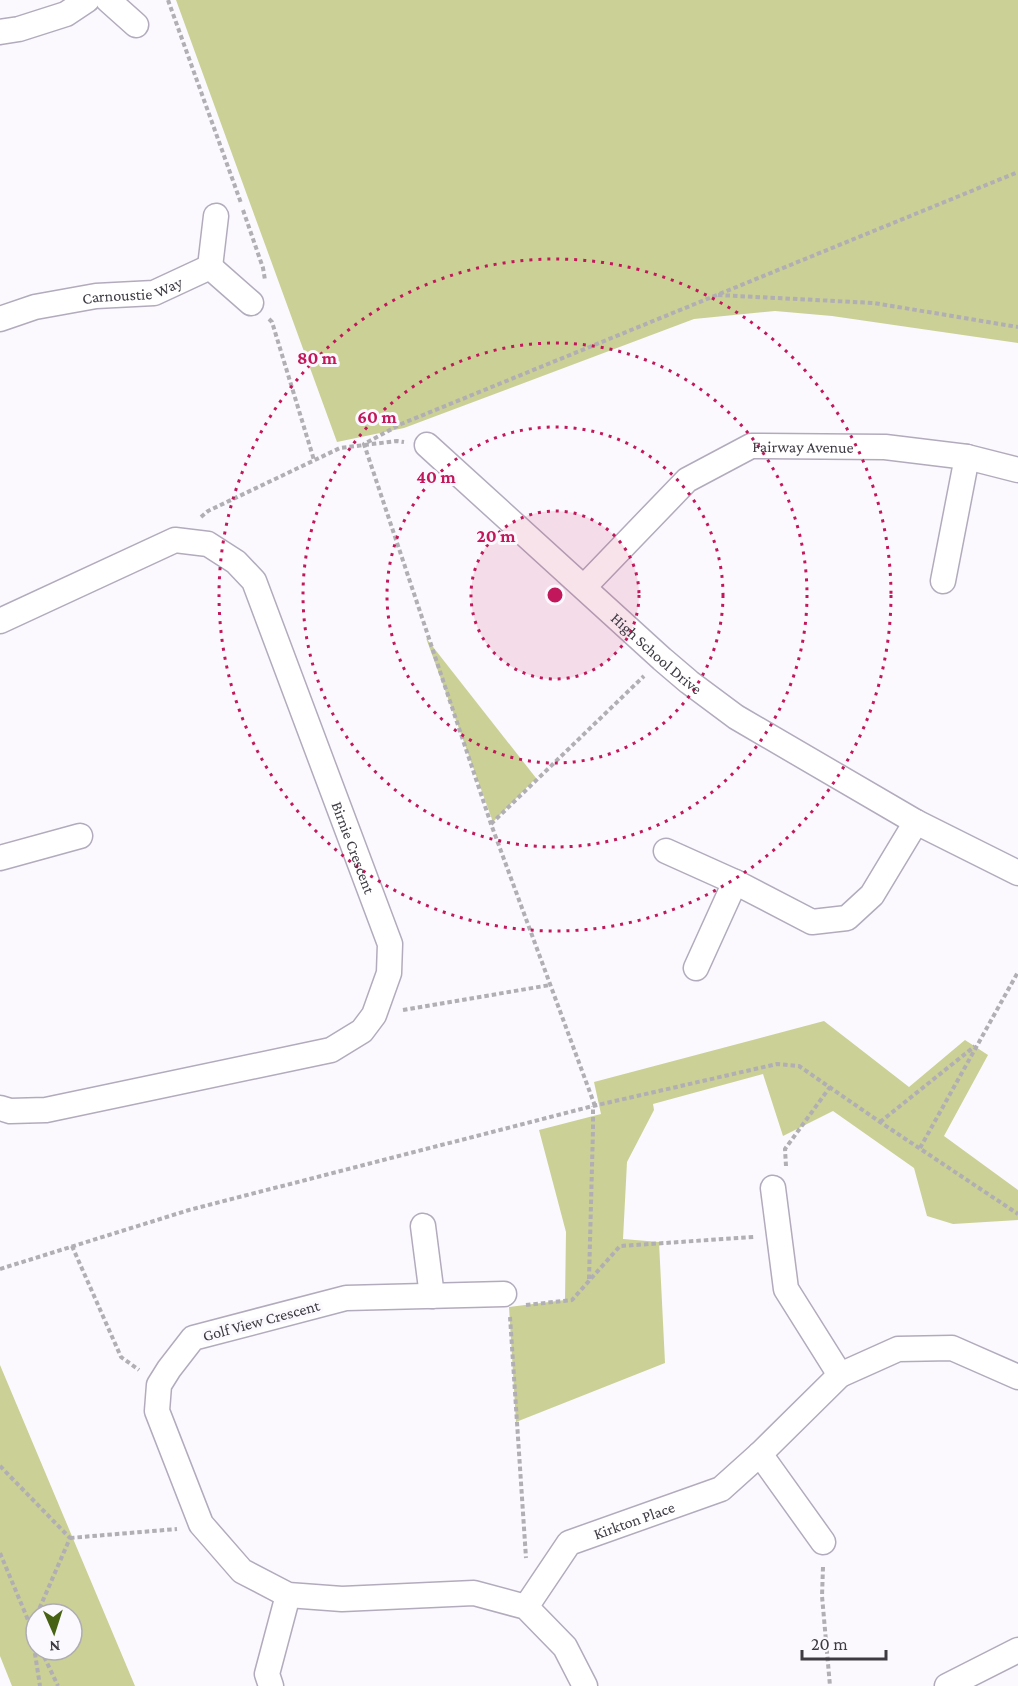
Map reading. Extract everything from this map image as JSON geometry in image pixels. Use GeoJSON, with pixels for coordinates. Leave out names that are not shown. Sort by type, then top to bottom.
{"type":"FeatureCollection","features":[{"type":"Feature","properties":{"kind":"street"},"geometry":{"type":"LineString","coordinates":[[0,32],[66,14],[87,0]]}},
{"type":"Feature","properties":{"kind":"street"},"geometry":{"type":"LineString","coordinates":[[108,0],[136,25]]}},
{"type":"Feature","properties":{"kind":"street"},"geometry":{"type":"LineString","coordinates":[[216,216],[210,267],[263,301]]}},
{"type":"Feature","properties":{"kind":"street","name":"Carnoustie Way"},"geometry":{"type":"LineString","coordinates":[[0,319],[35,307],[96,296],[154,293],[210,267]]}},
{"type":"Feature","properties":{"kind":"street","name":"High School Drive"},"geometry":{"type":"LineString","coordinates":[[427,445],[689,682],[736,717],[916,822],[1018,873]]}},
{"type":"Feature","properties":{"kind":"street","name":"Fairway Avenue"},"geometry":{"type":"LineString","coordinates":[[584,587],[687,480],[751,446],[885,447],[967,457],[1018,470]]}},
{"type":"Feature","properties":{"kind":"street"},"geometry":{"type":"LineString","coordinates":[[943,581],[967,457]]}},
{"type":"Feature","properties":{"kind":"street"},"geometry":{"type":"LineString","coordinates":[[0,621],[175,540]]}},
{"type":"Feature","properties":{"kind":"street","name":"Birnie Crescent"},"geometry":{"type":"LineString","coordinates":[[0,1108],[10,1112],[46,1110],[331,1050],[362,1031],[374,1015],[389,973],[390,944],[254,581],[236,562],[208,544],[175,540]]}},
{"type":"Feature","properties":{"kind":"street"},"geometry":{"type":"LineString","coordinates":[[666,851],[735,882],[812,922],[848,918],[872,895],[916,822]]}},
{"type":"Feature","properties":{"kind":"street"},"geometry":{"type":"LineString","coordinates":[[0,858],[80,836]]}},
{"type":"Feature","properties":{"kind":"street"},"geometry":{"type":"LineString","coordinates":[[696,968],[735,882]]}},
{"type":"Feature","properties":{"kind":"street"},"geometry":{"type":"LineString","coordinates":[[774,1196],[786,1289],[840,1375]]}},
{"type":"Feature","properties":{"kind":"street"},"geometry":{"type":"LineString","coordinates":[[423,1226],[432,1296]]}},
{"type":"Feature","properties":{"kind":"street","name":"Golf View Crescent"},"geometry":{"type":"LineString","coordinates":[[159,1385],[194,1338],[346,1298],[432,1296],[507,1300]]}},
{"type":"Feature","properties":{"kind":"street","name":"Kirkton Place"},"geometry":{"type":"LineString","coordinates":[[532,1598],[570,1543],[721,1489],[840,1375],[898,1349],[952,1348],[1018,1377]]}},
{"type":"Feature","properties":{"kind":"street"},"geometry":{"type":"LineString","coordinates":[[159,1385],[157,1411],[201,1524],[242,1571],[288,1595],[342,1599],[474,1593],[532,1598],[565,1647],[585,1686]]}},
{"type":"Feature","properties":{"kind":"street"},"geometry":{"type":"LineString","coordinates":[[760,1454],[824,1542]]}},
{"type":"Feature","properties":{"kind":"street"},"geometry":{"type":"LineString","coordinates":[[271,1686],[267,1674],[288,1595]]}},
{"type":"Feature","properties":{"kind":"street"},"geometry":{"type":"LineString","coordinates":[[946,1686],[1018,1650]]}},
{"type":"Feature","properties":{"kind":"path"},"geometry":{"type":"LineString","coordinates":[[168,0],[263,268],[263,301],[272,322],[314,460]]}},
{"type":"Feature","properties":{"kind":"path"},"geometry":{"type":"LineString","coordinates":[[364,444],[401,424],[1018,172]]}},
{"type":"Feature","properties":{"kind":"path"},"geometry":{"type":"LineString","coordinates":[[716,295],[874,303],[1018,327]]}},
{"type":"Feature","properties":{"kind":"path"},"geometry":{"type":"LineString","coordinates":[[263,301],[272,322]]}},
{"type":"Feature","properties":{"kind":"path"},"geometry":{"type":"LineString","coordinates":[[175,540],[208,511],[340,448],[397,441],[427,445]]}},
{"type":"Feature","properties":{"kind":"path"},"geometry":{"type":"LineString","coordinates":[[364,444],[491,824],[594,1106],[589,1280]]}},
{"type":"Feature","properties":{"kind":"path"},"geometry":{"type":"LineString","coordinates":[[491,824],[662,658]]}},
{"type":"Feature","properties":{"kind":"path"},"geometry":{"type":"LineString","coordinates":[[920,1148],[1018,972]]}},
{"type":"Feature","properties":{"kind":"path"},"geometry":{"type":"LineString","coordinates":[[374,1015],[550,985]]}},
{"type":"Feature","properties":{"kind":"path"},"geometry":{"type":"LineString","coordinates":[[880,1122],[977,1044]]}},
{"type":"Feature","properties":{"kind":"path"},"geometry":{"type":"LineString","coordinates":[[0,1269],[189,1210],[594,1106],[777,1064],[800,1066],[1018,1214]]}},
{"type":"Feature","properties":{"kind":"path"},"geometry":{"type":"LineString","coordinates":[[774,1196],[787,1176],[785,1149],[830,1087]]}},
{"type":"Feature","properties":{"kind":"path"},"geometry":{"type":"LineString","coordinates":[[532,1598],[527,1571],[507,1300],[572,1300],[620,1246],[779,1235]]}},
{"type":"Feature","properties":{"kind":"path"},"geometry":{"type":"LineString","coordinates":[[72,1246],[121,1357],[159,1385]]}},
{"type":"Feature","properties":{"kind":"path"},"geometry":{"type":"LineString","coordinates":[[0,1466],[70,1538]]}},
{"type":"Feature","properties":{"kind":"path"},"geometry":{"type":"LineString","coordinates":[[70,1538],[183,1529],[201,1524]]}},
{"type":"Feature","properties":{"kind":"path"},"geometry":{"type":"LineString","coordinates":[[43,1602],[70,1538]]}},
{"type":"Feature","properties":{"kind":"path"},"geometry":{"type":"LineString","coordinates":[[824,1542],[822,1596],[831,1686]]}},
{"type":"Feature","properties":{"kind":"path"},"geometry":{"type":"LineString","coordinates":[[0,1553],[24,1611]]}},
{"type":"Feature","properties":{"kind":"path"},"geometry":{"type":"LineString","coordinates":[[36,1662],[40,1686]]}},
{"type":"Feature","properties":{"kind":"path"},"geometry":{"type":"LineString","coordinates":[[47,1662],[58,1686]]}},
{"type":"Feature","properties":{"kind":"green space"},"geometry":{"type":"Polygon","coordinates":[[[176,0],[1018,0],[1018,343],[832,316],[775,311],[694,319],[404,428],[337,442],[176,0]]]}},
{"type":"Feature","properties":{"kind":"green space"},"geometry":{"type":"Polygon","coordinates":[[[426,638],[536,778],[493,822],[426,638]]]}},
{"type":"Feature","properties":{"kind":"green space"},"geometry":{"type":"Polygon","coordinates":[[[824,1021],[909,1087],[965,1040],[988,1055],[944,1136],[1018,1190],[1018,1220],[953,1224],[927,1216],[914,1168],[833,1111],[783,1136],[763,1074],[653,1104],[654,1110],[627,1162],[623,1239],[659,1242],[665,1363],[516,1422],[509,1307],[565,1300],[566,1232],[539,1130],[601,1114],[594,1082],[824,1021]]]}},
{"type":"Feature","properties":{"kind":"green space"},"geometry":{"type":"Polygon","coordinates":[[[0,1365],[135,1686],[12,1686],[0,1656],[0,1365]]]}}]}
